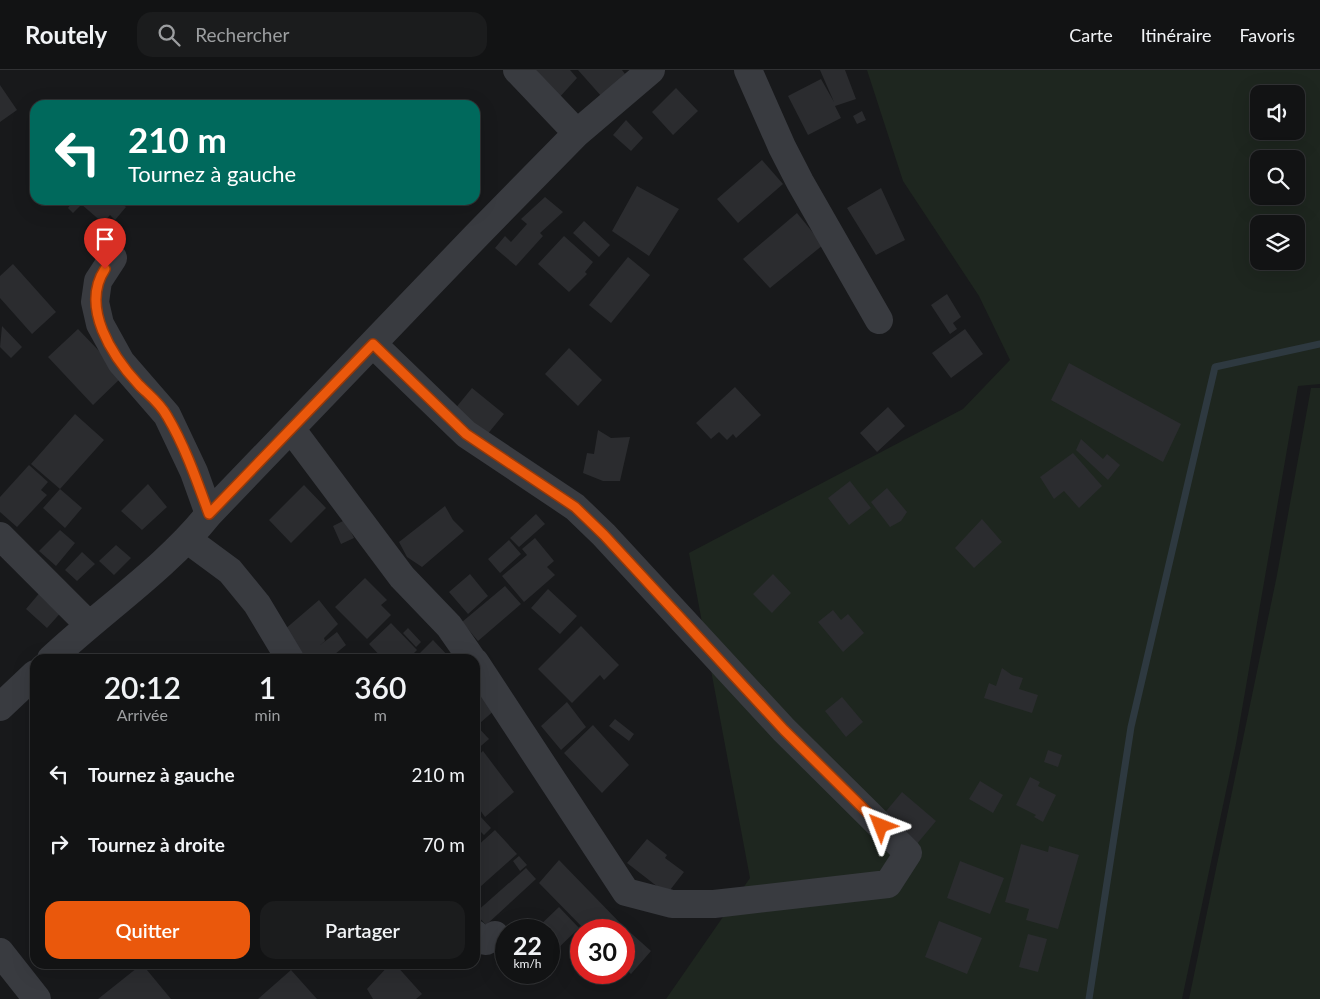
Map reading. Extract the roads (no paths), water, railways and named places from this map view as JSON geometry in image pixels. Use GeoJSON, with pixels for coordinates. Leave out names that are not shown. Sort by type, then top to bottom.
{"type":"FeatureCollection","features":[{"type":"Feature","properties":{"kind":"street"},"geometry":{"type":"LineString","coordinates":[[518,70],[577,133]]}},
{"type":"Feature","properties":{"kind":"street"},"geometry":{"type":"LineString","coordinates":[[56,654],[88,624],[188,540],[209,514],[577,133],[651,70]]}},
{"type":"Feature","properties":{"kind":"street"},"geometry":{"type":"LineString","coordinates":[[748,70],[795,173],[879,320]]}},
{"type":"Feature","properties":{"kind":"street"},"geometry":{"type":"LineString","coordinates":[[113,258],[98,281],[95,302],[100,324],[121,362],[166,414],[194,472],[209,514]]}},
{"type":"Feature","properties":{"kind":"street"},"geometry":{"type":"LineString","coordinates":[[373,344],[466,434],[575,507],[604,535],[784,730],[908,853],[888,884],[714,904],[672,904],[626,892],[480,670]]}},
{"type":"Feature","properties":{"kind":"street"},"geometry":{"type":"LineString","coordinates":[[292,430],[402,577],[449,626],[469,654]]}},
{"type":"Feature","properties":{"kind":"street"},"geometry":{"type":"LineString","coordinates":[[0,536],[88,624]]}},
{"type":"Feature","properties":{"kind":"street"},"geometry":{"type":"LineString","coordinates":[[188,540],[230,571],[257,604],[287,654]]}},
{"type":"Feature","properties":{"kind":"street"},"geometry":{"type":"LineString","coordinates":[[0,707],[30,679]]}},
{"type":"Feature","properties":{"kind":"street"},"geometry":{"type":"LineString","coordinates":[[0,952],[37,999]]}},
{"type":"Feature","properties":{"kind":"waterway"},"geometry":{"type":"LineString","coordinates":[[1089,999],[1131,727],[1215,367],[1320,344]]}}]}
